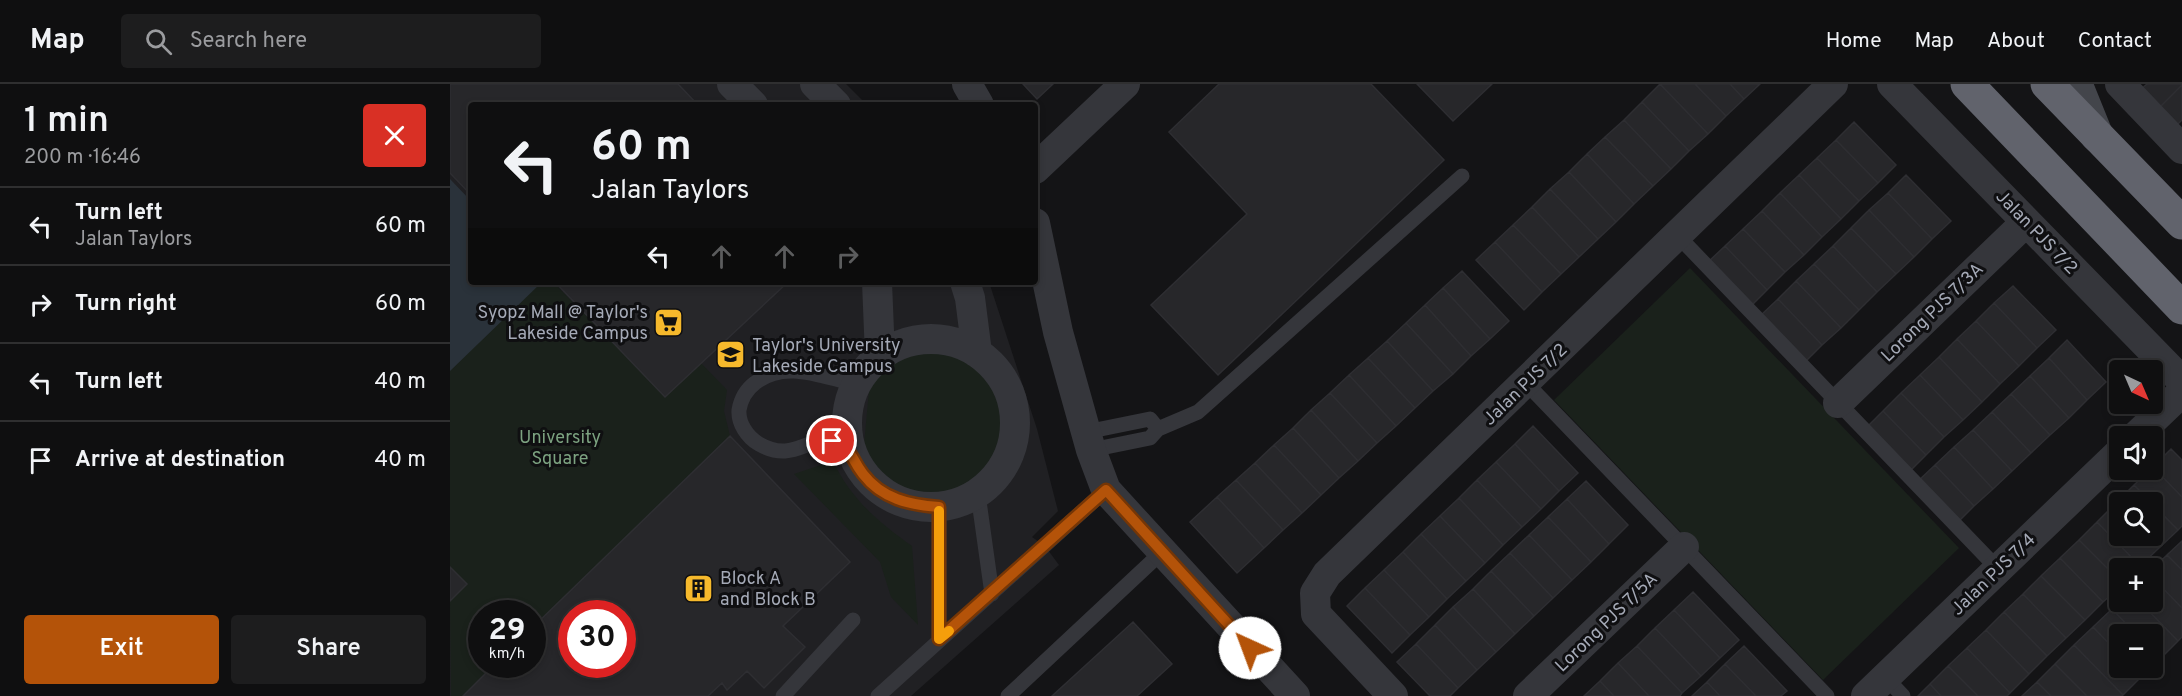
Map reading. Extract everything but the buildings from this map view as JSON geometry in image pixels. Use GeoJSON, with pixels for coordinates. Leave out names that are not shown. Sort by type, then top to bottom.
{"type":"FeatureCollection","features":[{"type":"Feature","properties":{"kind":"highway"},"geometry":{"type":"LineString","coordinates":[[1967,84],[2182,308]]}},
{"type":"Feature","properties":{"kind":"highway"},"geometry":{"type":"LineString","coordinates":[[2047,84],[2182,223]]}},
{"type":"Feature","properties":{"kind":"main road"},"geometry":{"type":"LineString","coordinates":[[2076,84],[2097,136]]}},
{"type":"Feature","properties":{"kind":"street"},"geometry":{"type":"LineString","coordinates":[[732,84],[750,102]]}},
{"type":"Feature","properties":{"kind":"street"},"geometry":{"type":"LineString","coordinates":[[814,84],[833,102]]}},
{"type":"Feature","properties":{"kind":"street"},"geometry":{"type":"LineString","coordinates":[[967,84],[977,102]]}},
{"type":"Feature","properties":{"kind":"street"},"geometry":{"type":"LineString","coordinates":[[1038,166],[1125,84]]}},
{"type":"Feature","properties":{"kind":"street","name":"Jalan PJS 7/2"},"geometry":{"type":"LineString","coordinates":[[1393,696],[1316,614],[1315,593],[1328,574],[1833,84]]}},
{"type":"Feature","properties":{"kind":"street","name":"Jalan PJS 7/2"},"geometry":{"type":"LineString","coordinates":[[1892,84],[2182,381]]}},
{"type":"Feature","properties":{"kind":"street"},"geometry":{"type":"LineString","coordinates":[[2120,84],[2182,149]]}},
{"type":"Feature","properties":{"kind":"street","name":"Lorong PJS 7/3A"},"geometry":{"type":"LineString","coordinates":[[1838,403],[2026,222]]}},
{"type":"Feature","properties":{"kind":"street"},"geometry":{"type":"LineString","coordinates":[[1038,237],[1058,332],[1089,441],[1106,490],[1161,554],[1295,696]]}},
{"type":"Feature","properties":{"kind":"street"},"geometry":{"type":"LineString","coordinates":[[878,285],[880,356]]}},
{"type":"Feature","properties":{"kind":"street"},"geometry":{"type":"LineString","coordinates":[[966,285],[970,298],[977,353]]}},
{"type":"Feature","properties":{"kind":"street"},"geometry":{"type":"LineString","coordinates":[[929,339],[954,342],[977,353],[994,368],[1006,386],[1014,407],[1015,429],[1010,451],[999,471],[978,494],[939,507],[910,505],[885,494],[864,475],[850,450],[846,417],[856,384],[880,356],[903,344],[929,339]]}},
{"type":"Feature","properties":{"kind":"street"},"geometry":{"type":"LineString","coordinates":[[2146,426],[2182,392]]}},
{"type":"Feature","properties":{"kind":"street","name":"Jalan PJS 7/4"},"geometry":{"type":"LineString","coordinates":[[1885,690],[1998,569],[2109,463]]}},
{"type":"Feature","properties":{"kind":"street","name":"Lorong PJS 7/5A"},"geometry":{"type":"LineString","coordinates":[[1528,696],[1684,547]]}},
{"type":"Feature","properties":{"kind":"lane"},"geometry":{"type":"LineString","coordinates":[[1089,441],[1150,419],[1158,429],[1198,412],[1462,176]]}},
{"type":"Feature","properties":{"kind":"lane"},"geometry":{"type":"LineString","coordinates":[[1678,236],[1998,569]]}},
{"type":"Feature","properties":{"kind":"lane"},"geometry":{"type":"LineString","coordinates":[[850,450],[832,441],[787,452],[774,450],[757,443],[746,433],[738,416],[740,403],[750,387],[775,371],[795,370],[856,384]]}},
{"type":"Feature","properties":{"kind":"lane"},"geometry":{"type":"LineString","coordinates":[[1526,383],[1827,696]]}},
{"type":"Feature","properties":{"kind":"lane"},"geometry":{"type":"LineString","coordinates":[[878,696],[1106,490]]}},
{"type":"Feature","properties":{"kind":"lane"},"geometry":{"type":"LineString","coordinates":[[978,494],[992,594]]}},
{"type":"Feature","properties":{"kind":"lane"},"geometry":{"type":"LineString","coordinates":[[939,507],[939,639]]}},
{"type":"Feature","properties":{"kind":"lane"},"geometry":{"type":"LineString","coordinates":[[1008,696],[1161,554]]}},
{"type":"Feature","properties":{"kind":"lane"},"geometry":{"type":"LineString","coordinates":[[783,696],[853,620]]}},
{"type":"Feature","properties":{"kind":"shaded area","name":"Taylor's University Lakeside Campus"},"geometry":{"type":"Polygon","coordinates":[[[450,84],[846,84],[864,102],[468,102],[468,285],[990,285],[1037,429],[1058,511],[1032,537],[1045,546],[1059,565],[911,696],[450,696],[450,84]]]}},
{"type":"Feature","properties":{"kind":"shaded area"},"geometry":{"type":"Polygon","coordinates":[[[450,179],[468,198],[468,285],[539,285],[450,371],[450,179]]]}},
{"type":"Feature","properties":{"kind":"green space"},"geometry":{"type":"Polygon","coordinates":[[[1690,268],[1959,548],[1823,680],[1554,400],[1690,268]]]}},
{"type":"Feature","properties":{"kind":"green space","name":"University Square"},"geometry":{"type":"Polygon","coordinates":[[[537,285],[556,285],[665,396],[701,363],[727,390],[724,411],[730,436],[562,600],[558,600],[558,604],[546,615],[546,600],[468,600],[468,678],[482,678],[463,696],[451,696],[450,601],[467,584],[450,567],[450,370],[537,285]]]}},
{"type":"Feature","properties":{"kind":"green space"},"geometry":{"type":"Polygon","coordinates":[[[921,345],[939,346],[976,360],[992,376],[1007,399],[1009,438],[1001,466],[983,485],[963,500],[939,506],[914,503],[892,491],[876,471],[864,445],[869,390],[885,361],[903,350],[921,345]]]}},
{"type":"Feature","properties":{"kind":"green space"},"geometry":{"type":"Polygon","coordinates":[[[833,461],[848,487],[866,509],[912,546],[918,625],[891,597],[880,562],[794,474],[833,461]]]}},
{"type":"Feature","properties":{"kind":"slow traffic"},"geometry":{"type":"LineString","coordinates":[[939,511],[941,576],[939,639],[949,631]]}},
{"type":"Feature","properties":{"kind":"place","name":"Syopz Mall @ Taylor's Lakeside Campus"},"geometry":{"type":"Point","coordinates":[669,322]}},
{"type":"Feature","properties":{"kind":"place","name":"Taylor's University Lakeside Campus"},"geometry":{"type":"Point","coordinates":[731,355]}},
{"type":"Feature","properties":{"kind":"place","name":"Block A and Block B"},"geometry":{"type":"Point","coordinates":[699,588]}},
{"type":"Feature","properties":{"kind":"route"},"geometry":{"type":"LineString","coordinates":[[832,441],[850,450],[864,475],[885,494],[910,505],[939,507],[941,576],[939,639],[1106,490],[1161,554],[1250,648]]}}]}
